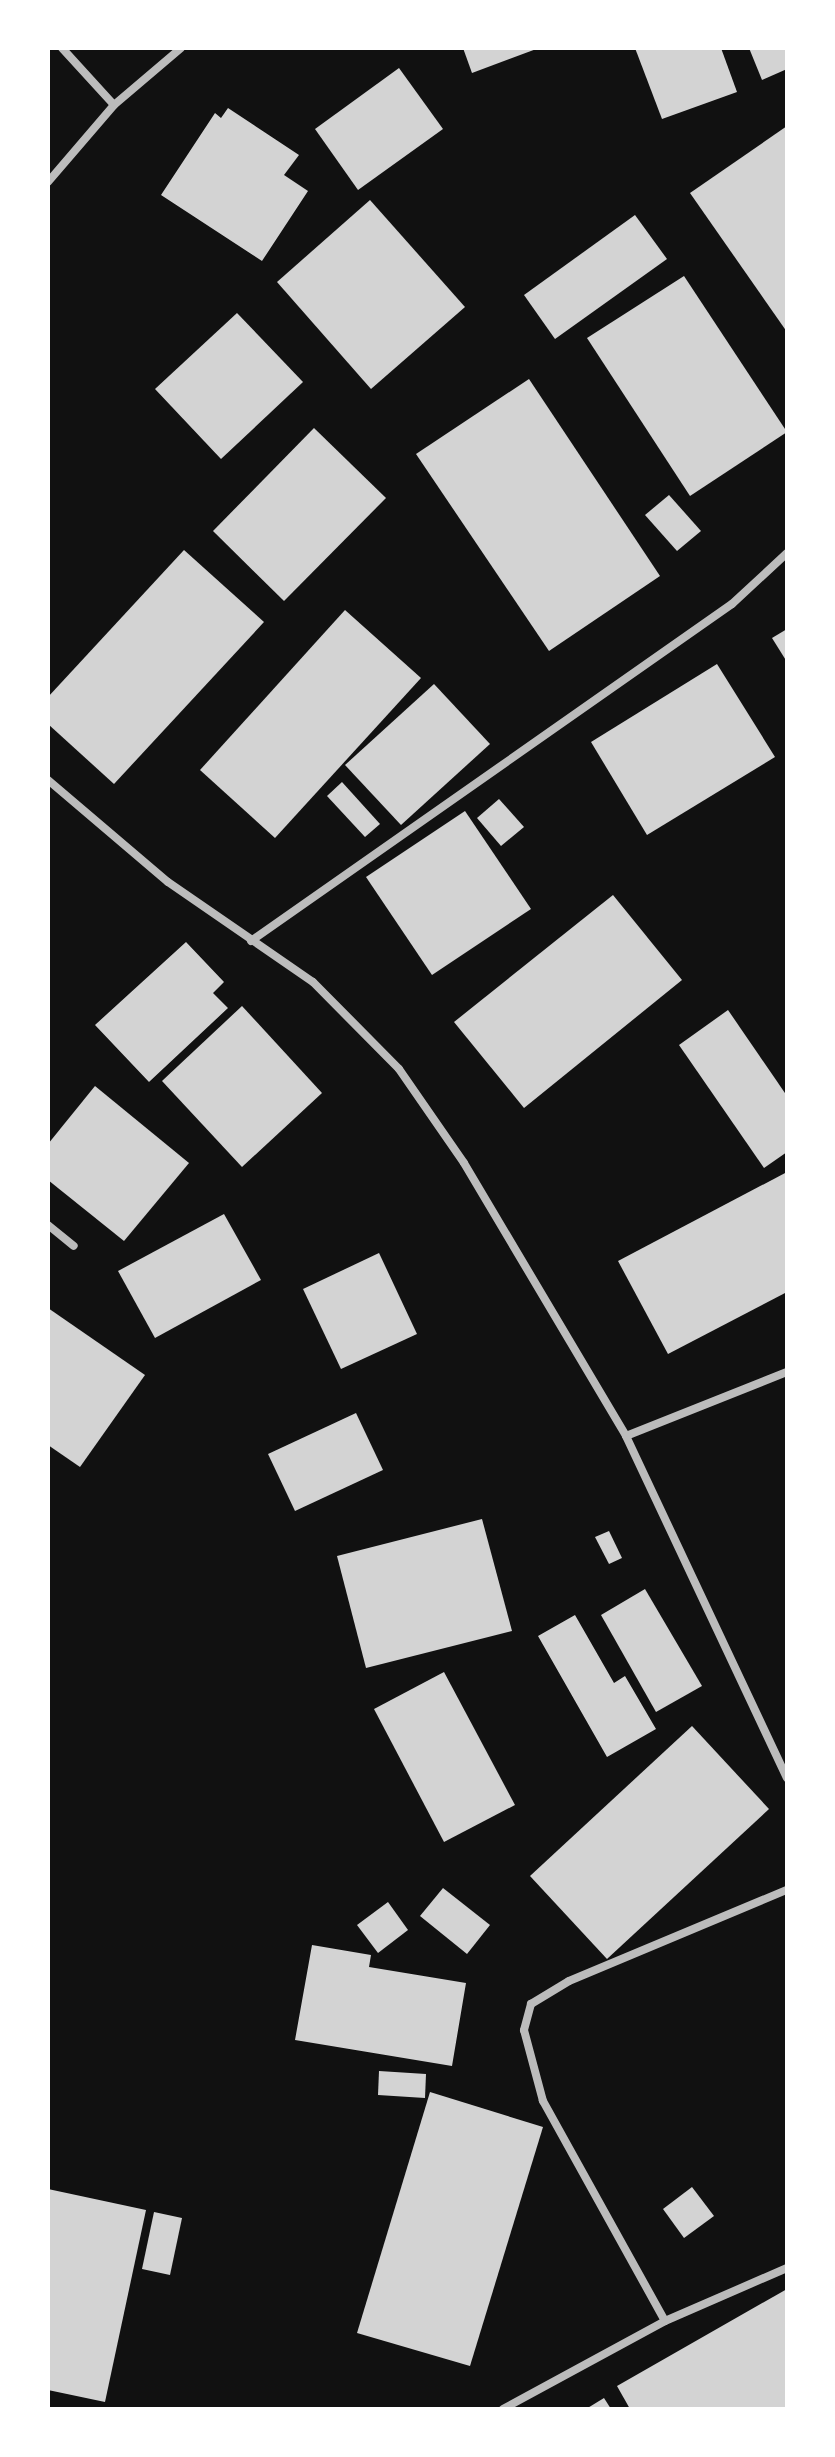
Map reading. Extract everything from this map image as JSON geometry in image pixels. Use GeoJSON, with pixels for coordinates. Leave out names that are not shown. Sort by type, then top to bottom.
{"type":"FeatureCollection","features":[{"type":"Feature","properties":{"kind":"street"},"geometry":{"type":"LineString","coordinates":[[62,48],[114,105]]}},
{"type":"Feature","properties":{"kind":"street"},"geometry":{"type":"LineString","coordinates":[[48,182],[114,105],[181,48]]}},
{"type":"Feature","properties":{"kind":"street"},"geometry":{"type":"LineString","coordinates":[[251,941],[732,604],[787,553]]}},
{"type":"Feature","properties":{"kind":"street"},"geometry":{"type":"LineString","coordinates":[[48,780],[168,882],[313,982],[399,1069],[464,1163],[626,1436],[787,1778]]}},
{"type":"Feature","properties":{"kind":"street"},"geometry":{"type":"LineString","coordinates":[[48,1225],[74,1246]]}},
{"type":"Feature","properties":{"kind":"street"},"geometry":{"type":"LineString","coordinates":[[626,1436],[787,1372]]}},
{"type":"Feature","properties":{"kind":"street"},"geometry":{"type":"LineString","coordinates":[[665,2321],[543,2101],[524,2030],[531,2004],[569,1981],[787,1890]]}},
{"type":"Feature","properties":{"kind":"street"},"geometry":{"type":"LineString","coordinates":[[503,2409],[665,2321],[787,2268]]}},
{"type":"Feature","properties":{"kind":"building"},"geometry":{"type":"Polygon","coordinates":[[[463,48],[539,48],[472,73],[463,48]]]}},
{"type":"Feature","properties":{"kind":"building"},"geometry":{"type":"Polygon","coordinates":[[[635,48],[721,48],[737,92],[662,119],[635,48]]]}},
{"type":"Feature","properties":{"kind":"building"},"geometry":{"type":"Polygon","coordinates":[[[749,48],[787,48],[787,69],[762,80],[749,48]]]}},
{"type":"Feature","properties":{"kind":"building"},"geometry":{"type":"Polygon","coordinates":[[[399,68],[443,129],[358,190],[315,129],[399,68]]]}},
{"type":"Feature","properties":{"kind":"building"},"geometry":{"type":"Polygon","coordinates":[[[228,108],[299,155],[284,175],[308,191],[262,261],[161,195],[215,113],[221,118],[228,108]]]}},
{"type":"Feature","properties":{"kind":"building"},"geometry":{"type":"Polygon","coordinates":[[[787,126],[787,332],[690,193],[787,126]]]}},
{"type":"Feature","properties":{"kind":"building"},"geometry":{"type":"Polygon","coordinates":[[[370,200],[465,307],[371,389],[277,282],[370,200]]]}},
{"type":"Feature","properties":{"kind":"building"},"geometry":{"type":"Polygon","coordinates":[[[635,215],[667,259],[555,339],[524,295],[635,215]]]}},
{"type":"Feature","properties":{"kind":"building"},"geometry":{"type":"Polygon","coordinates":[[[684,276],[787,432],[690,496],[587,338],[684,276]]]}},
{"type":"Feature","properties":{"kind":"building"},"geometry":{"type":"Polygon","coordinates":[[[237,313],[303,382],[221,459],[155,389],[237,313]]]}},
{"type":"Feature","properties":{"kind":"building"},"geometry":{"type":"Polygon","coordinates":[[[529,379],[660,576],[549,651],[416,454],[529,379]]]}},
{"type":"Feature","properties":{"kind":"building"},"geometry":{"type":"Polygon","coordinates":[[[314,428],[386,498],[284,601],[213,531],[314,428]]]}},
{"type":"Feature","properties":{"kind":"building"},"geometry":{"type":"Polygon","coordinates":[[[669,495],[701,531],[677,551],[645,515],[669,495]]]}},
{"type":"Feature","properties":{"kind":"building"},"geometry":{"type":"Polygon","coordinates":[[[184,550],[264,622],[114,784],[48,724],[48,697],[184,550]]]}},
{"type":"Feature","properties":{"kind":"building"},"geometry":{"type":"Polygon","coordinates":[[[345,610],[421,678],[275,838],[200,770],[345,610]]]}},
{"type":"Feature","properties":{"kind":"building"},"geometry":{"type":"Polygon","coordinates":[[[787,629],[787,662],[772,638],[787,629]]]}},
{"type":"Feature","properties":{"kind":"building"},"geometry":{"type":"Polygon","coordinates":[[[717,664],[775,757],[647,835],[591,742],[717,664]]]}},
{"type":"Feature","properties":{"kind":"building"},"geometry":{"type":"Polygon","coordinates":[[[434,684],[490,744],[401,825],[345,765],[434,684]]]}},
{"type":"Feature","properties":{"kind":"building"},"geometry":{"type":"Polygon","coordinates":[[[342,782],[380,824],[365,837],[327,796],[342,782]]]}},
{"type":"Feature","properties":{"kind":"building"},"geometry":{"type":"Polygon","coordinates":[[[499,799],[524,827],[501,846],[477,818],[499,799]]]}},
{"type":"Feature","properties":{"kind":"building"},"geometry":{"type":"Polygon","coordinates":[[[465,811],[531,909],[432,975],[366,877],[465,811]]]}},
{"type":"Feature","properties":{"kind":"building"},"geometry":{"type":"Polygon","coordinates":[[[613,895],[682,980],[524,1108],[454,1022],[613,895]]]}},
{"type":"Feature","properties":{"kind":"building"},"geometry":{"type":"Polygon","coordinates":[[[186,942],[224,982],[213,993],[228,1008],[149,1082],[95,1025],[186,942]]]}},
{"type":"Feature","properties":{"kind":"building"},"geometry":{"type":"Polygon","coordinates":[[[242,1006],[322,1093],[242,1167],[162,1081],[242,1006]]]}},
{"type":"Feature","properties":{"kind":"building"},"geometry":{"type":"Polygon","coordinates":[[[728,1010],[787,1096],[787,1152],[764,1168],[679,1045],[728,1010]]]}},
{"type":"Feature","properties":{"kind":"building"},"geometry":{"type":"Polygon","coordinates":[[[95,1086],[189,1163],[124,1241],[48,1180],[48,1144],[95,1086]]]}},
{"type":"Feature","properties":{"kind":"building"},"geometry":{"type":"Polygon","coordinates":[[[787,1172],[787,1292],[668,1354],[618,1261],[787,1172]]]}},
{"type":"Feature","properties":{"kind":"building"},"geometry":{"type":"Polygon","coordinates":[[[224,1214],[261,1280],[155,1338],[118,1271],[224,1214]]]}},
{"type":"Feature","properties":{"kind":"building"},"geometry":{"type":"Polygon","coordinates":[[[379,1253],[417,1334],[341,1369],[303,1289],[379,1253]]]}},
{"type":"Feature","properties":{"kind":"building"},"geometry":{"type":"Polygon","coordinates":[[[48,1308],[145,1375],[80,1467],[48,1445],[48,1308]]]}},
{"type":"Feature","properties":{"kind":"building"},"geometry":{"type":"Polygon","coordinates":[[[356,1413],[383,1470],[295,1511],[268,1454],[356,1413]]]}},
{"type":"Feature","properties":{"kind":"building"},"geometry":{"type":"Polygon","coordinates":[[[482,1519],[512,1631],[366,1668],[337,1556],[482,1519]]]}},
{"type":"Feature","properties":{"kind":"building"},"geometry":{"type":"Polygon","coordinates":[[[609,1531],[622,1558],[609,1564],[595,1537],[609,1531]]]}},
{"type":"Feature","properties":{"kind":"building"},"geometry":{"type":"Polygon","coordinates":[[[645,1589],[702,1686],[656,1712],[601,1615],[645,1589]]]}},
{"type":"Feature","properties":{"kind":"building"},"geometry":{"type":"Polygon","coordinates":[[[575,1615],[614,1683],[625,1676],[656,1729],[607,1757],[538,1636],[575,1615]]]}},
{"type":"Feature","properties":{"kind":"building"},"geometry":{"type":"Polygon","coordinates":[[[444,1672],[515,1805],[444,1842],[374,1709],[444,1672]]]}},
{"type":"Feature","properties":{"kind":"building"},"geometry":{"type":"Polygon","coordinates":[[[692,1726],[769,1809],[607,1959],[530,1876],[692,1726]]]}},
{"type":"Feature","properties":{"kind":"building"},"geometry":{"type":"Polygon","coordinates":[[[443,1888],[490,1925],[467,1954],[420,1916],[443,1888]]]}},
{"type":"Feature","properties":{"kind":"building"},"geometry":{"type":"Polygon","coordinates":[[[388,1902],[408,1930],[378,1953],[357,1925],[388,1902]]]}},
{"type":"Feature","properties":{"kind":"building"},"geometry":{"type":"Polygon","coordinates":[[[312,1945],[371,1955],[369,1967],[466,1983],[452,2066],[295,2040],[312,1945]]]}},
{"type":"Feature","properties":{"kind":"building"},"geometry":{"type":"Polygon","coordinates":[[[379,2071],[426,2074],[425,2098],[378,2095],[379,2071]]]}},
{"type":"Feature","properties":{"kind":"building"},"geometry":{"type":"Polygon","coordinates":[[[430,2092],[543,2127],[470,2366],[357,2333],[430,2092]]]}},
{"type":"Feature","properties":{"kind":"building"},"geometry":{"type":"Polygon","coordinates":[[[692,2187],[714,2216],[684,2238],[663,2209],[692,2187]]]}},
{"type":"Feature","properties":{"kind":"building"},"geometry":{"type":"Polygon","coordinates":[[[48,2189],[146,2210],[105,2402],[48,2390],[48,2189]]]}},
{"type":"Feature","properties":{"kind":"building"},"geometry":{"type":"Polygon","coordinates":[[[154,2212],[182,2218],[170,2275],[142,2269],[154,2212]]]}},
{"type":"Feature","properties":{"kind":"building"},"geometry":{"type":"Polygon","coordinates":[[[787,2289],[787,2409],[630,2409],[617,2386],[787,2289]]]}},
{"type":"Feature","properties":{"kind":"building"},"geometry":{"type":"Polygon","coordinates":[[[604,2398],[611,2409],[586,2409],[604,2398]]]}}]}
